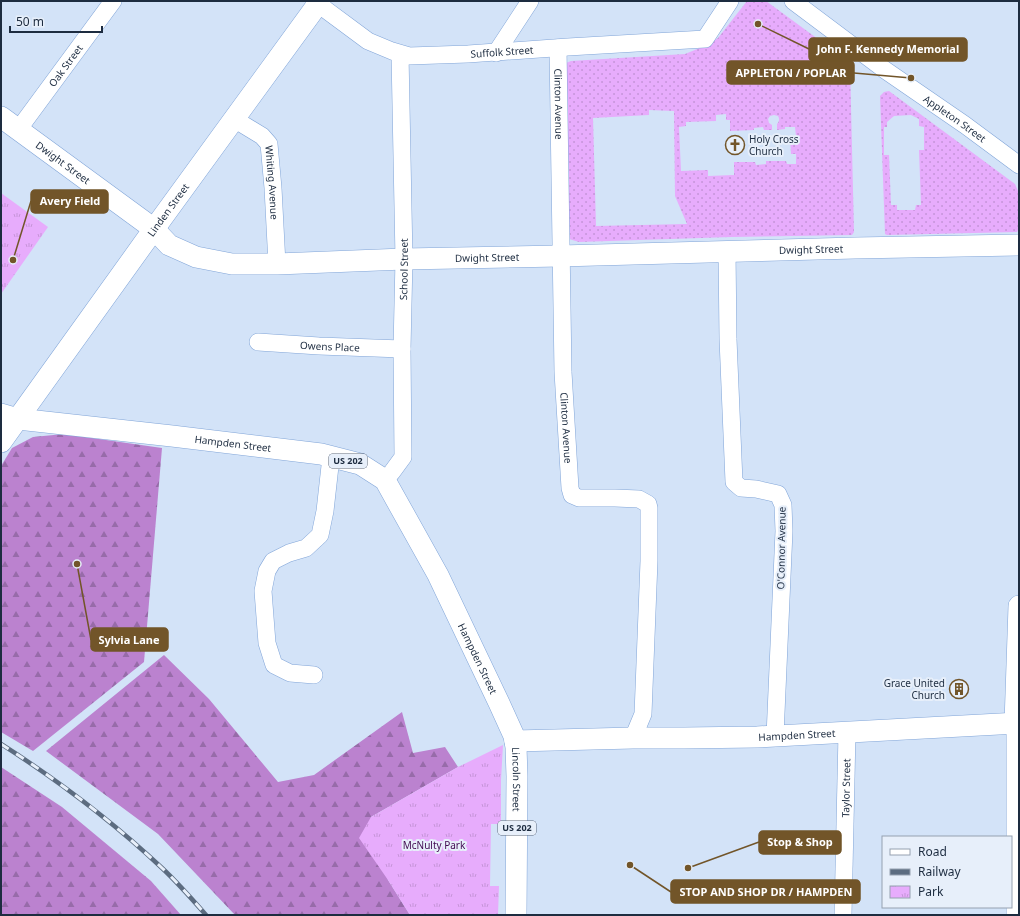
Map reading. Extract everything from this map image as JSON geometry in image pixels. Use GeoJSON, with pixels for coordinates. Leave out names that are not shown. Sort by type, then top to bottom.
{"type":"FeatureCollection","features":[{"type":"Feature","properties":{"kind":"main road","name":"Linden Street"},"geometry":{"type":"LineString","coordinates":[[1,442],[9,417],[154,229],[317,2]]}},
{"type":"Feature","properties":{"kind":"main road","name":"Dwight Street"},"geometry":{"type":"LineString","coordinates":[[1,118],[154,229],[169,245],[196,257],[232,264],[1019,245]]}},
{"type":"Feature","properties":{"kind":"main road","name":"Hampden Street"},"geometry":{"type":"LineString","coordinates":[[9,417],[321,454],[360,464],[385,480],[438,575],[515,740],[775,736],[1017,723]]}},
{"type":"Feature","properties":{"kind":"main road"},"geometry":{"type":"LineString","coordinates":[[1017,723],[1019,606]]}},
{"type":"Feature","properties":{"kind":"main road","name":"Lincoln Street"},"geometry":{"type":"LineString","coordinates":[[515,740],[517,776],[516,915]]}},
{"type":"Feature","properties":{"kind":"street","name":"Oak Street"},"geometry":{"type":"LineString","coordinates":[[18,130],[113,1]]}},
{"type":"Feature","properties":{"kind":"street"},"geometry":{"type":"LineString","coordinates":[[496,53],[530,1]]}},
{"type":"Feature","properties":{"kind":"street","name":"Suffolk Street"},"geometry":{"type":"LineString","coordinates":[[317,2],[368,41],[400,54],[409,56],[496,53],[705,39],[730,1]]}},
{"type":"Feature","properties":{"kind":"street","name":"Appleton Street"},"geometry":{"type":"LineString","coordinates":[[793,1],[886,70],[1019,165]]}},
{"type":"Feature","properties":{"kind":"street","name":"Clinton Avenue"},"geometry":{"type":"LineString","coordinates":[[558,48],[563,372],[570,488],[572,494],[579,498],[638,499],[648,504],[649,508],[649,561],[643,714],[633,738]]}},
{"type":"Feature","properties":{"kind":"street","name":"School Street"},"geometry":{"type":"LineString","coordinates":[[385,480],[403,456],[402,349],[404,259],[400,54]]}},
{"type":"Feature","properties":{"kind":"street","name":"Whiting Avenue"},"geometry":{"type":"LineString","coordinates":[[234,119],[262,136],[269,144],[277,264]]}},
{"type":"Feature","properties":{"kind":"street","name":"O'Connor Avenue"},"geometry":{"type":"LineString","coordinates":[[727,251],[728,339],[734,482],[741,488],[756,489],[778,494],[783,505],[784,531],[775,736]]}},
{"type":"Feature","properties":{"kind":"street","name":"Owens Place"},"geometry":{"type":"LineString","coordinates":[[258,342],[402,349]]}},
{"type":"Feature","properties":{"kind":"street"},"geometry":{"type":"LineString","coordinates":[[314,675],[290,673],[274,664],[267,643],[263,591],[267,571],[273,561],[289,553],[306,548],[320,535],[325,511],[331,457]]}},
{"type":"Feature","properties":{"kind":"street"},"geometry":{"type":"LineString","coordinates":[[1015,915],[1017,723]]}},
{"type":"Feature","properties":{"kind":"street","name":"Taylor Street"},"geometry":{"type":"LineString","coordinates":[[842,915],[847,733]]}},
{"type":"Feature","properties":{"kind":"green space"},"geometry":{"type":"Polygon","coordinates":[[[747,1],[766,1],[822,42],[850,65],[854,232],[852,235],[579,242],[569,239],[566,63],[571,61],[685,54],[707,45],[718,38],[747,1]],[[649,110],[649,115],[593,118],[596,226],[687,224],[675,196],[674,111],[649,110]],[[726,114],[716,115],[716,121],[686,122],[686,126],[679,127],[681,171],[708,170],[708,176],[734,175],[734,162],[755,162],[756,165],[766,164],[766,161],[786,161],[787,164],[796,164],[796,154],[791,154],[790,136],[796,136],[795,127],[785,127],[785,129],[777,130],[779,118],[778,116],[774,115],[770,116],[768,119],[769,123],[772,125],[772,130],[764,130],[763,127],[754,128],[754,130],[730,131],[730,120],[726,120],[726,114]]]}},
{"type":"Feature","properties":{"kind":"green space"},"geometry":{"type":"Polygon","coordinates":[[[889,91],[1015,184],[1018,191],[1017,232],[885,234],[880,96],[884,92],[889,91]],[[911,115],[894,116],[887,122],[887,127],[884,127],[884,155],[889,155],[891,205],[897,205],[897,210],[915,210],[916,205],[921,205],[919,150],[924,150],[924,127],[919,126],[919,119],[911,115]]]}},
{"type":"Feature","properties":{"kind":"green space"},"geometry":{"type":"Polygon","coordinates":[[[1,193],[48,227],[1,294],[1,193]]]}},
{"type":"Feature","properties":{"kind":"green space"},"geometry":{"type":"Polygon","coordinates":[[[64,434],[162,448],[144,662],[33,751],[1,732],[1,466],[12,448],[33,437],[64,434]]]}},
{"type":"Feature","properties":{"kind":"green space"},"geometry":{"type":"Polygon","coordinates":[[[164,655],[209,699],[278,782],[314,775],[402,712],[413,753],[445,747],[458,767],[371,817],[388,880],[410,915],[235,915],[158,834],[46,751],[164,655]]]}},
{"type":"Feature","properties":{"kind":"green space","name":"McNulty Park"},"geometry":{"type":"Polygon","coordinates":[[[503,745],[501,824],[491,824],[490,886],[499,886],[498,915],[410,915],[359,838],[371,817],[458,767],[503,745]]]}},
{"type":"Feature","properties":{"kind":"green space"},"geometry":{"type":"Polygon","coordinates":[[[1,767],[62,807],[151,881],[181,915],[1,915],[1,767]]]}},
{"type":"Feature","properties":{"kind":"railway"},"geometry":{"type":"LineString","coordinates":[[1,744],[44,772],[124,834],[168,874],[206,915]]}},
{"type":"Feature","properties":{"kind":"place","name":"John F. Kennedy Memorial"},"geometry":{"type":"Point","coordinates":[758,24]}},
{"type":"Feature","properties":{"kind":"place","name":"APPLETON / POPLAR"},"geometry":{"type":"Point","coordinates":[911,78]}},
{"type":"Feature","properties":{"kind":"place","name":"Holy Cross Church"},"geometry":{"type":"Point","coordinates":[735,145]}},
{"type":"Feature","properties":{"kind":"place","name":"Avery Field"},"geometry":{"type":"Point","coordinates":[13,260]}},
{"type":"Feature","properties":{"kind":"place","name":"Sylvia Lane"},"geometry":{"type":"Point","coordinates":[77,564]}},
{"type":"Feature","properties":{"kind":"place","name":"Grace United Church"},"geometry":{"type":"Point","coordinates":[959,689]}},
{"type":"Feature","properties":{"kind":"place","name":"STOP AND SHOP DR / HAMPDEN"},"geometry":{"type":"Point","coordinates":[630,865]}},
{"type":"Feature","properties":{"kind":"place","name":"Stop & Shop"},"geometry":{"type":"Point","coordinates":[688,868]}}]}
